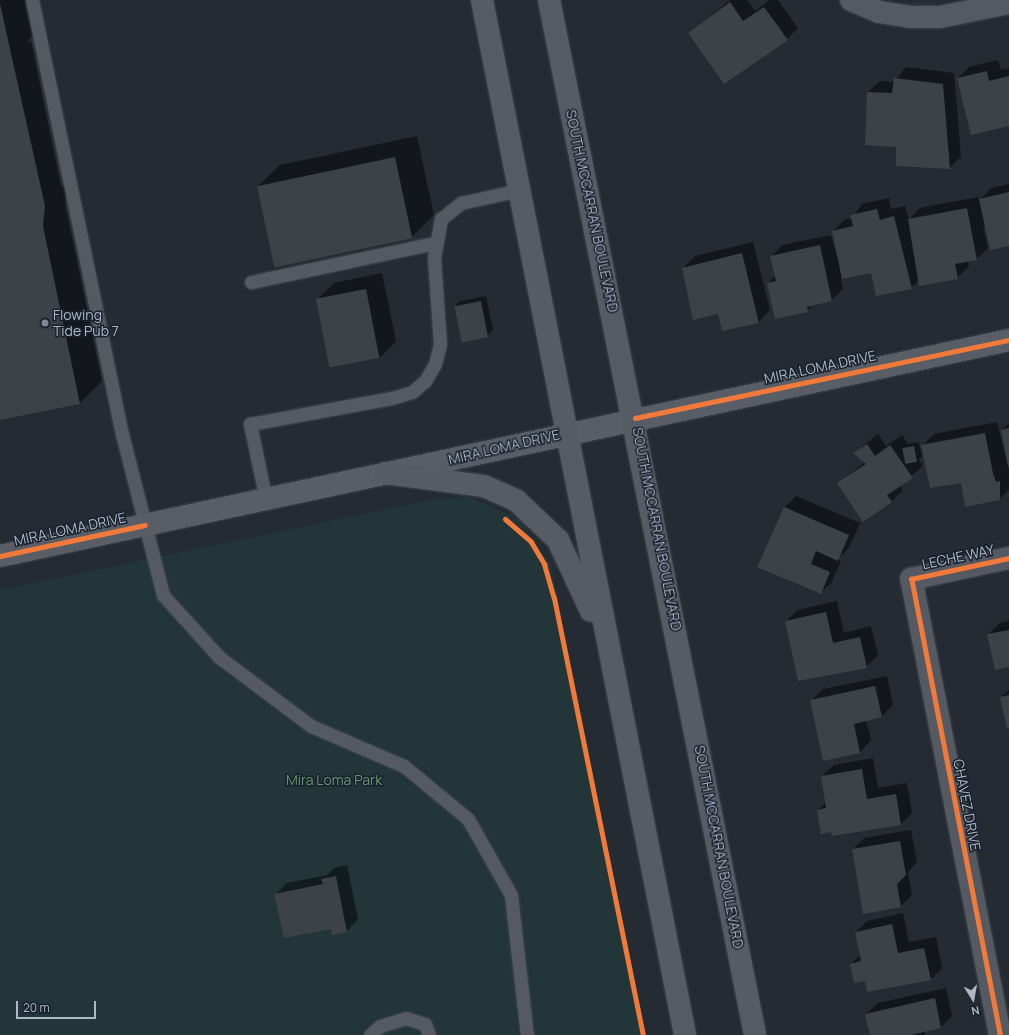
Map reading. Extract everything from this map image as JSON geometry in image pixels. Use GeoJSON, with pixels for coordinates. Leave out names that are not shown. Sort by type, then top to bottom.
{"type":"FeatureCollection","features":[{"type":"Feature","properties":{"kind":"main road"},"geometry":{"type":"LineString","coordinates":[[482,0],[685,1035]]}},
{"type":"Feature","properties":{"kind":"main road","name":"SOUTH MCCARRAN BOULEVARD"},"geometry":{"type":"LineString","coordinates":[[549,0],[635,418],[756,1035]]}},
{"type":"Feature","properties":{"kind":"main road","name":"MIRA LOMA DRIVE"},"geometry":{"type":"LineString","coordinates":[[0,556],[266,500],[567,432],[1009,340]]}},
{"type":"Feature","properties":{"kind":"main road"},"geometry":{"type":"LineString","coordinates":[[385,473],[484,486],[517,501],[536,516],[558,540],[575,570],[612,661]]}},
{"type":"Feature","properties":{"kind":"street"},"geometry":{"type":"LineString","coordinates":[[851,0],[879,12],[909,17],[940,17],[1009,3]]}},
{"type":"Feature","properties":{"kind":"street","name":"LECHE WAY"},"geometry":{"type":"LineString","coordinates":[[911,579],[1009,558]]}},
{"type":"Feature","properties":{"kind":"street","name":"CHAVEZ DRIVE"},"geometry":{"type":"LineString","coordinates":[[911,579],[1000,1035]]}},
{"type":"Feature","properties":{"kind":"lane"},"geometry":{"type":"LineString","coordinates":[[32,0],[122,434],[163,595],[219,657],[311,726],[404,766],[468,818],[511,895],[527,1035]]}},
{"type":"Feature","properties":{"kind":"lane"},"geometry":{"type":"LineString","coordinates":[[266,500],[250,424],[392,398],[412,392],[425,381],[435,364],[440,344],[435,243],[441,219],[447,211],[475,198],[519,190]]}},
{"type":"Feature","properties":{"kind":"lane"},"geometry":{"type":"LineString","coordinates":[[251,282],[435,243]]}},
{"type":"Feature","properties":{"kind":"lane"},"geometry":{"type":"LineString","coordinates":[[370,1035],[380,1026],[406,1018],[425,1024],[429,1035]]}},
{"type":"Feature","properties":{"kind":"green space","name":"Mira Loma Park"},"geometry":{"type":"Polygon","coordinates":[[[468,497],[520,519],[551,565],[645,1035],[0,1035],[0,590],[430,500],[468,497]]]}},
{"type":"Feature","properties":{"kind":"building"},"geometry":{"type":"Polygon","coordinates":[[[730,2],[743,21],[764,7],[788,40],[724,84],[688,33],[730,2]]]}},
{"type":"Feature","properties":{"kind":"building"},"geometry":{"type":"Polygon","coordinates":[[[0,4],[45,206],[43,226],[80,404],[0,420],[0,4]]]}},
{"type":"Feature","properties":{"kind":"building"},"geometry":{"type":"Polygon","coordinates":[[[987,71],[989,81],[1009,76],[1009,126],[971,135],[957,78],[987,71]]]}},
{"type":"Feature","properties":{"kind":"building"},"geometry":{"type":"Polygon","coordinates":[[[894,78],[943,84],[950,169],[896,166],[896,147],[865,145],[867,92],[892,93],[894,78]]]}},
{"type":"Feature","properties":{"kind":"building"},"geometry":{"type":"Polygon","coordinates":[[[395,157],[412,238],[274,268],[257,186],[395,157]]]}},
{"type":"Feature","properties":{"kind":"building"},"geometry":{"type":"Polygon","coordinates":[[[1009,192],[1009,246],[990,250],[979,199],[1009,192]]]}},
{"type":"Feature","properties":{"kind":"building"},"geometry":{"type":"Polygon","coordinates":[[[967,208],[977,260],[955,264],[958,279],[919,286],[908,219],[967,208]]]}},
{"type":"Feature","properties":{"kind":"building"},"geometry":{"type":"Polygon","coordinates":[[[877,209],[880,220],[894,216],[912,289],[876,296],[871,273],[842,279],[832,231],[853,226],[850,215],[877,209]]]}},
{"type":"Feature","properties":{"kind":"building"},"geometry":{"type":"Polygon","coordinates":[[[820,245],[832,301],[807,307],[808,312],[775,319],[767,283],[776,281],[770,256],[820,245]]]}},
{"type":"Feature","properties":{"kind":"building"},"geometry":{"type":"Polygon","coordinates":[[[742,253],[759,323],[722,331],[718,314],[693,320],[682,268],[742,253]]]}},
{"type":"Feature","properties":{"kind":"building"},"geometry":{"type":"Polygon","coordinates":[[[366,289],[379,358],[329,367],[316,299],[366,289]]]}},
{"type":"Feature","properties":{"kind":"building"},"geometry":{"type":"Polygon","coordinates":[[[481,301],[488,337],[462,342],[454,306],[481,301]]]}},
{"type":"Feature","properties":{"kind":"building"},"geometry":{"type":"Polygon","coordinates":[[[1009,428],[1009,466],[1008,466],[1001,430],[1009,428]]]}},
{"type":"Feature","properties":{"kind":"building"},"geometry":{"type":"Polygon","coordinates":[[[985,433],[993,473],[996,482],[1000,481],[1000,500],[965,507],[961,483],[930,488],[921,445],[985,433]]]}},
{"type":"Feature","properties":{"kind":"building"},"geometry":{"type":"Polygon","coordinates":[[[867,444],[875,456],[890,445],[913,478],[887,495],[892,502],[863,522],[837,483],[866,464],[853,453],[867,444]]]}},
{"type":"Feature","properties":{"kind":"building"},"geometry":{"type":"Polygon","coordinates":[[[914,446],[917,462],[905,464],[902,448],[914,446]]]}},
{"type":"Feature","properties":{"kind":"building"},"geometry":{"type":"Polygon","coordinates":[[[784,507],[849,535],[838,561],[816,551],[811,564],[830,572],[821,594],[757,567],[784,507]]]}},
{"type":"Feature","properties":{"kind":"building"},"geometry":{"type":"Polygon","coordinates":[[[826,612],[833,643],[860,637],[867,668],[798,681],[785,621],[826,612]]]}},
{"type":"Feature","properties":{"kind":"building"},"geometry":{"type":"Polygon","coordinates":[[[1009,630],[1009,667],[995,670],[987,634],[1009,630]]]}},
{"type":"Feature","properties":{"kind":"building"},"geometry":{"type":"Polygon","coordinates":[[[875,686],[882,717],[854,724],[860,753],[823,761],[810,700],[875,686]]]}},
{"type":"Feature","properties":{"kind":"building"},"geometry":{"type":"Polygon","coordinates":[[[1009,695],[1009,729],[1007,729],[1000,697],[1009,695]]]}},
{"type":"Feature","properties":{"kind":"building"},"geometry":{"type":"Polygon","coordinates":[[[862,769],[867,799],[896,794],[901,825],[832,836],[831,832],[821,834],[817,810],[826,808],[821,776],[862,769]]]}},
{"type":"Feature","properties":{"kind":"building"},"geometry":{"type":"Polygon","coordinates":[[[900,841],[906,875],[897,884],[901,907],[863,914],[852,849],[900,841]]]}},
{"type":"Feature","properties":{"kind":"building"},"geometry":{"type":"Polygon","coordinates":[[[336,876],[347,932],[332,935],[331,929],[284,938],[274,894],[323,884],[321,879],[336,876]]]}},
{"type":"Feature","properties":{"kind":"building"},"geometry":{"type":"Polygon","coordinates":[[[892,924],[898,953],[924,948],[931,980],[867,992],[865,981],[854,983],[850,964],[861,961],[855,932],[892,924]]]}},
{"type":"Feature","properties":{"kind":"building"},"geometry":{"type":"Polygon","coordinates":[[[935,998],[941,1028],[911,1035],[870,1035],[865,1014],[935,998]]]}},
{"type":"Feature","properties":{"kind":"cycle path"},"geometry":{"type":"LineString","coordinates":[[635,418],[1009,340]]}},
{"type":"Feature","properties":{"kind":"cycle path"},"geometry":{"type":"LineString","coordinates":[[505,519],[531,542],[544,564],[554,598],[643,1035]]}},
{"type":"Feature","properties":{"kind":"cycle path"},"geometry":{"type":"LineString","coordinates":[[0,556],[145,525]]}},
{"type":"Feature","properties":{"kind":"cycle path"},"geometry":{"type":"LineString","coordinates":[[1000,1035],[911,579],[1009,558]]}},
{"type":"Feature","properties":{"kind":"place","name":"Flowing Tide Pub 7"},"geometry":{"type":"Point","coordinates":[45,323]}}]}
